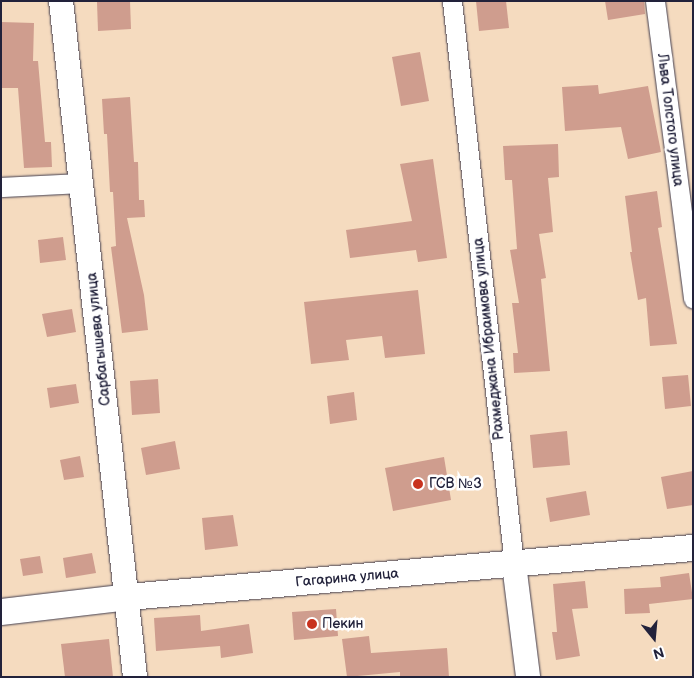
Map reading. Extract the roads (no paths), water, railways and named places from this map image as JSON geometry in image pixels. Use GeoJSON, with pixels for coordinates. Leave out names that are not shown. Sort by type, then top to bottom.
{"type":"FeatureCollection","features":[{"type":"Feature","properties":{"kind":"main road","name":"Гагарина улица"},"geometry":{"type":"LineString","coordinates":[[1,612],[128,597],[693,548]]}},
{"type":"Feature","properties":{"kind":"street","name":"Сарбагышева улица"},"geometry":{"type":"LineString","coordinates":[[61,1],[128,597],[135,677]]}},
{"type":"Feature","properties":{"kind":"street","name":"Рахмеджана Ибраимова улица"},"geometry":{"type":"LineString","coordinates":[[452,1],[528,677]]}},
{"type":"Feature","properties":{"kind":"street","name":"Льва Толстого улица"},"geometry":{"type":"LineString","coordinates":[[655,1],[693,298]]}},
{"type":"Feature","properties":{"kind":"street"},"geometry":{"type":"LineString","coordinates":[[1,187],[82,183]]}},
{"type":"Feature","properties":{"kind":"place","name":"ГСВ №3"},"geometry":{"type":"Point","coordinates":[418,484]}},
{"type":"Feature","properties":{"kind":"place","name":"Пекин"},"geometry":{"type":"Point","coordinates":[312,624]}}]}
